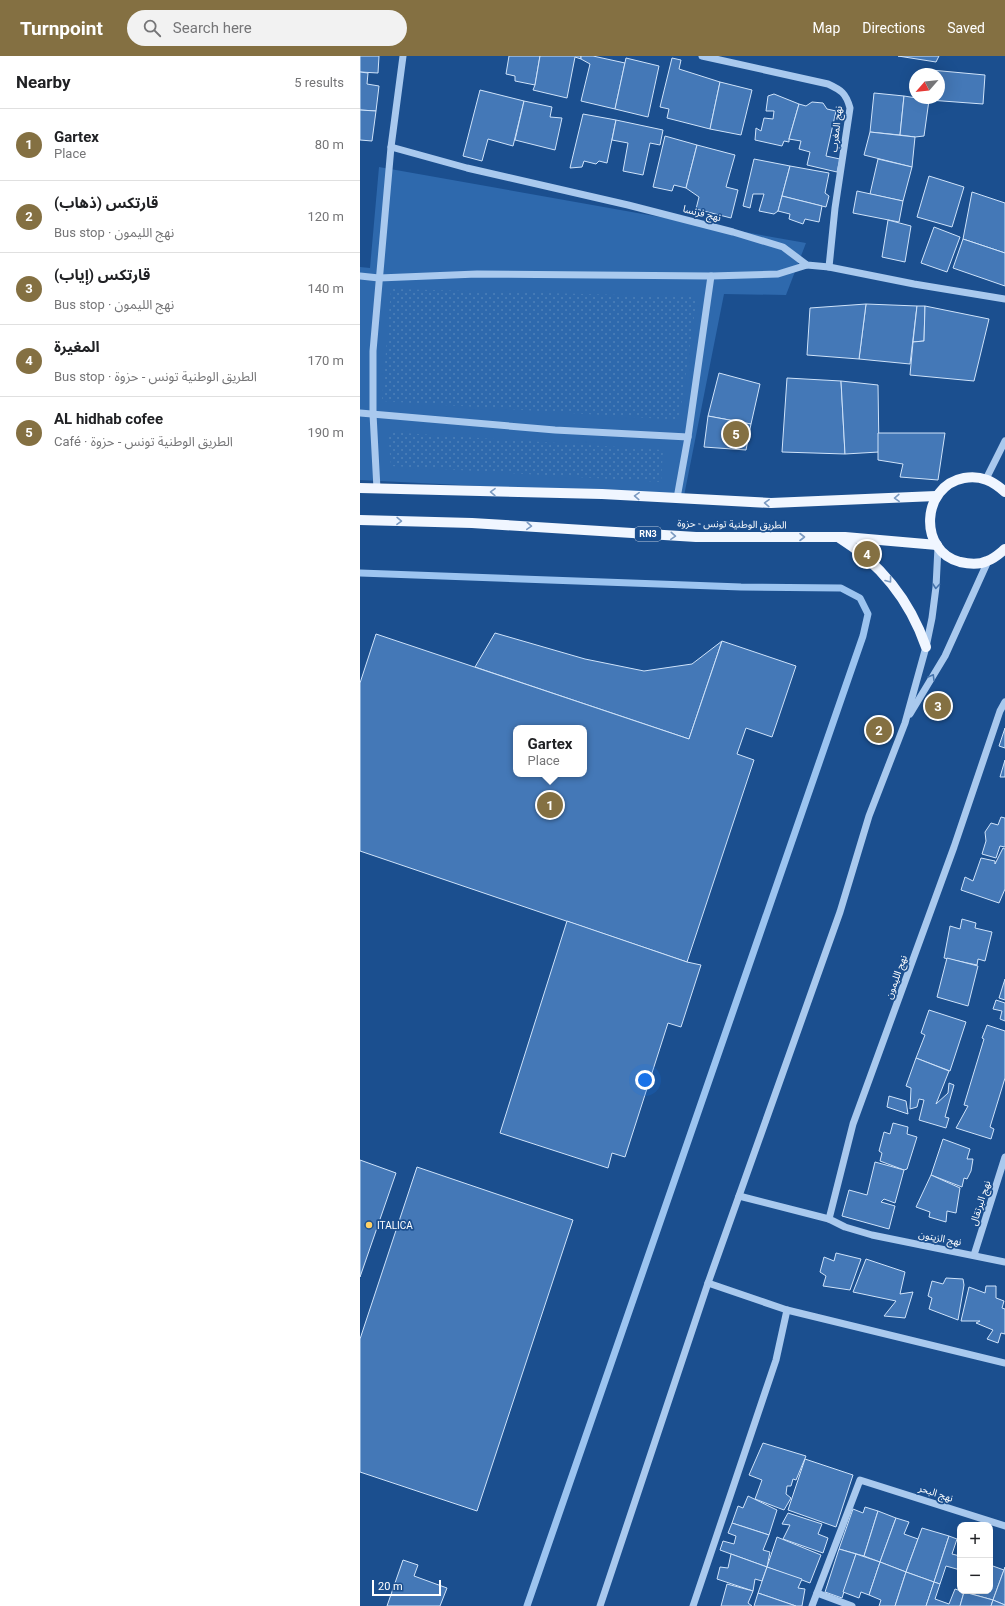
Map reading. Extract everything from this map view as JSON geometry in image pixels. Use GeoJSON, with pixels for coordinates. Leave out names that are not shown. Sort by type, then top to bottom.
{"type":"FeatureCollection","features":[{"type":"Feature","properties":{"kind":"main road"},"geometry":{"type":"LineString","coordinates":[[1005,492],[997,485],[986,479],[972,477],[958,479],[946,486],[936,496],[931,508],[929,521],[931,534],[938,546],[946,555],[956,561],[977,564],[988,561],[1005,549]]}},
{"type":"Feature","properties":{"kind":"main road"},"geometry":{"type":"LineString","coordinates":[[360,488],[602,494],[770,503],[936,496]]}},
{"type":"Feature","properties":{"kind":"main road","name":"الطريق الوطنية تونس - حزوة"},"geometry":{"type":"LineString","coordinates":[[360,520],[472,522],[696,537],[838,537],[938,546]]}},
{"type":"Feature","properties":{"kind":"main road"},"geometry":{"type":"LineString","coordinates":[[838,537],[857,550],[882,572],[904,600],[921,632],[926,647]]}},
{"type":"Feature","properties":{"kind":"street"},"geometry":{"type":"LineString","coordinates":[[377,488],[372,414],[373,351],[391,148],[403,56]]}},
{"type":"Feature","properties":{"kind":"street","name":"نهج المغرب"},"geometry":{"type":"LineString","coordinates":[[702,56],[828,84],[839,90],[847,97],[850,108],[835,208],[829,266]]}},
{"type":"Feature","properties":{"kind":"street","name":"نهج فرنسا"},"geometry":{"type":"LineString","coordinates":[[391,148],[467,168],[628,205],[733,232],[783,247],[806,265]]}},
{"type":"Feature","properties":{"kind":"street"},"geometry":{"type":"LineString","coordinates":[[360,276],[379,278],[477,274],[711,276],[778,274],[806,265],[829,266],[914,284],[1005,299]]}},
{"type":"Feature","properties":{"kind":"street"},"geometry":{"type":"LineString","coordinates":[[678,498],[711,276]]}},
{"type":"Feature","properties":{"kind":"street"},"geometry":{"type":"LineString","coordinates":[[360,413],[555,430],[688,437]]}},
{"type":"Feature","properties":{"kind":"street"},"geometry":{"type":"LineString","coordinates":[[986,479],[1005,441]]}},
{"type":"Feature","properties":{"kind":"street"},"geometry":{"type":"LineString","coordinates":[[600,1606],[708,1283],[840,912],[869,816],[904,723],[926,647],[936,588],[938,546]]}},
{"type":"Feature","properties":{"kind":"street"},"geometry":{"type":"LineString","coordinates":[[904,723],[945,656],[988,561]]}},
{"type":"Feature","properties":{"kind":"street","name":"نهج الليمون"},"geometry":{"type":"LineString","coordinates":[[828,1219],[853,1124],[954,847],[1000,711],[1005,702]]}},
{"type":"Feature","properties":{"kind":"street","name":"نهج البرتقال"},"geometry":{"type":"LineString","coordinates":[[974,1255],[1005,1157]]}},
{"type":"Feature","properties":{"kind":"street"},"geometry":{"type":"LineString","coordinates":[[739,1196],[828,1219]]}},
{"type":"Feature","properties":{"kind":"street","name":"نهج الزيتون"},"geometry":{"type":"LineString","coordinates":[[828,1219],[845,1227],[872,1235],[1005,1262]]}},
{"type":"Feature","properties":{"kind":"street"},"geometry":{"type":"LineString","coordinates":[[708,1283],[787,1310],[1005,1363]]}},
{"type":"Feature","properties":{"kind":"street"},"geometry":{"type":"LineString","coordinates":[[693,1606],[774,1367],[787,1310]]}},
{"type":"Feature","properties":{"kind":"street","name":"نهج البحر"},"geometry":{"type":"LineString","coordinates":[[817,1593],[860,1480],[1005,1526]]}},
{"type":"Feature","properties":{"kind":"street"},"geometry":{"type":"LineString","coordinates":[[812,1606],[817,1593],[852,1606]]}},
{"type":"Feature","properties":{"kind":"shaded area"},"geometry":{"type":"Polygon","coordinates":[[[379,167],[806,243],[786,295],[724,294],[684,496],[360,480],[360,267],[370,268],[379,167]]]}},
{"type":"Feature","properties":{"kind":"shaded area"},"geometry":{"type":"Polygon","coordinates":[[[391,289],[697,297],[679,420],[382,401],[391,289]]]}},
{"type":"Feature","properties":{"kind":"shaded area"},"geometry":{"type":"Polygon","coordinates":[[[388,432],[663,450],[661,482],[391,466],[388,432]]]}},
{"type":"Feature","properties":{"kind":"building"},"geometry":{"type":"Polygon","coordinates":[[[360,56],[379,56],[378,73],[360,72],[360,56]]]}},
{"type":"Feature","properties":{"kind":"building"},"geometry":{"type":"Polygon","coordinates":[[[509,56],[540,56],[535,85],[515,81],[515,76],[506,74],[509,56]]]}},
{"type":"Feature","properties":{"kind":"building"},"geometry":{"type":"Polygon","coordinates":[[[540,56],[581,56],[581,59],[575,57],[567,98],[533,90],[540,56]]]}},
{"type":"Feature","properties":{"kind":"building"},"geometry":{"type":"Polygon","coordinates":[[[581,56],[593,56],[625,63],[615,109],[581,101],[590,64],[581,59],[581,56]]]}},
{"type":"Feature","properties":{"kind":"building"},"geometry":{"type":"Polygon","coordinates":[[[898,56],[939,56],[936,62],[898,56]]]}},
{"type":"Feature","properties":{"kind":"building"},"geometry":{"type":"Polygon","coordinates":[[[626,58],[659,66],[648,117],[615,109],[626,58]]]}},
{"type":"Feature","properties":{"kind":"building"},"geometry":{"type":"Polygon","coordinates":[[[672,58],[681,60],[679,69],[720,82],[710,129],[667,118],[669,109],[660,107],[672,58]]]}},
{"type":"Feature","properties":{"kind":"building"},"geometry":{"type":"Polygon","coordinates":[[[945,71],[985,75],[983,104],[945,101],[945,71]]]}},
{"type":"Feature","properties":{"kind":"building"},"geometry":{"type":"Polygon","coordinates":[[[360,72],[368,73],[367,84],[379,86],[376,111],[360,110],[360,72]]]}},
{"type":"Feature","properties":{"kind":"building"},"geometry":{"type":"Polygon","coordinates":[[[720,82],[752,90],[741,135],[710,129],[720,82]]]}},
{"type":"Feature","properties":{"kind":"building"},"geometry":{"type":"Polygon","coordinates":[[[480,90],[524,101],[513,146],[488,139],[482,161],[463,156],[480,90]]]}},
{"type":"Feature","properties":{"kind":"building"},"geometry":{"type":"Polygon","coordinates":[[[874,93],[904,96],[900,135],[870,132],[874,93]]]}},
{"type":"Feature","properties":{"kind":"building"},"geometry":{"type":"Polygon","coordinates":[[[774,94],[799,104],[789,142],[784,141],[782,146],[755,140],[756,128],[761,131],[764,118],[773,119],[774,111],[766,111],[768,96],[774,94]]]}},
{"type":"Feature","properties":{"kind":"building"},"geometry":{"type":"Polygon","coordinates":[[[904,96],[909,97],[909,104],[928,104],[924,136],[915,137],[900,135],[904,96]]]}},
{"type":"Feature","properties":{"kind":"building"},"geometry":{"type":"Polygon","coordinates":[[[524,101],[552,107],[550,117],[562,118],[555,150],[515,140],[524,101]]]}},
{"type":"Feature","properties":{"kind":"building"},"geometry":{"type":"Polygon","coordinates":[[[812,102],[823,103],[827,109],[836,111],[826,156],[840,159],[837,172],[807,165],[810,152],[799,149],[801,141],[789,139],[799,104],[806,106],[812,102]]]}},
{"type":"Feature","properties":{"kind":"building"},"geometry":{"type":"Polygon","coordinates":[[[360,110],[376,111],[372,141],[360,140],[360,110]]]}},
{"type":"Feature","properties":{"kind":"building"},"geometry":{"type":"Polygon","coordinates":[[[583,114],[616,120],[607,163],[599,161],[596,164],[584,161],[582,167],[570,168],[583,114]]]}},
{"type":"Feature","properties":{"kind":"building"},"geometry":{"type":"Polygon","coordinates":[[[616,120],[663,130],[660,145],[650,143],[643,175],[623,171],[628,143],[612,140],[616,120]]]}},
{"type":"Feature","properties":{"kind":"building"},"geometry":{"type":"Polygon","coordinates":[[[870,132],[915,137],[912,167],[864,155],[870,132]]]}},
{"type":"Feature","properties":{"kind":"building"},"geometry":{"type":"Polygon","coordinates":[[[665,136],[697,145],[686,188],[674,185],[672,191],[653,187],[665,136]]]}},
{"type":"Feature","properties":{"kind":"building"},"geometry":{"type":"Polygon","coordinates":[[[697,145],[735,155],[726,187],[738,190],[731,218],[696,209],[699,197],[686,188],[697,145]]]}},
{"type":"Feature","properties":{"kind":"building"},"geometry":{"type":"Polygon","coordinates":[[[754,159],[790,166],[778,211],[774,214],[759,211],[764,194],[753,194],[750,208],[743,206],[754,159]]]}},
{"type":"Feature","properties":{"kind":"building"},"geometry":{"type":"Polygon","coordinates":[[[878,159],[912,167],[903,201],[870,194],[878,159]]]}},
{"type":"Feature","properties":{"kind":"building"},"geometry":{"type":"Polygon","coordinates":[[[790,166],[829,173],[825,193],[829,196],[826,207],[782,196],[790,166]]]}},
{"type":"Feature","properties":{"kind":"building"},"geometry":{"type":"Polygon","coordinates":[[[929,176],[964,187],[952,227],[917,217],[929,176]]]}},
{"type":"Feature","properties":{"kind":"building"},"geometry":{"type":"Polygon","coordinates":[[[857,191],[903,201],[899,222],[853,213],[857,191]]]}},
{"type":"Feature","properties":{"kind":"building"},"geometry":{"type":"Polygon","coordinates":[[[972,192],[1005,203],[1005,253],[963,239],[972,192]]]}},
{"type":"Feature","properties":{"kind":"building"},"geometry":{"type":"Polygon","coordinates":[[[782,196],[822,206],[819,222],[805,219],[803,224],[789,219],[790,214],[778,211],[782,196]]]}},
{"type":"Feature","properties":{"kind":"building"},"geometry":{"type":"Polygon","coordinates":[[[888,220],[911,226],[905,262],[882,257],[888,220]]]}},
{"type":"Feature","properties":{"kind":"building"},"geometry":{"type":"Polygon","coordinates":[[[934,227],[960,237],[947,272],[921,263],[934,227]]]}},
{"type":"Feature","properties":{"kind":"building"},"geometry":{"type":"Polygon","coordinates":[[[963,239],[1005,253],[1005,286],[953,268],[963,239]]]}},
{"type":"Feature","properties":{"kind":"building"},"geometry":{"type":"Polygon","coordinates":[[[866,304],[917,306],[910,364],[859,359],[866,304]]]}},
{"type":"Feature","properties":{"kind":"building"},"geometry":{"type":"Polygon","coordinates":[[[866,304],[859,359],[807,355],[810,308],[866,304]]]}},
{"type":"Feature","properties":{"kind":"building"},"geometry":{"type":"Polygon","coordinates":[[[917,306],[925,306],[924,341],[913,342],[917,306]]]}},
{"type":"Feature","properties":{"kind":"building"},"geometry":{"type":"Polygon","coordinates":[[[925,306],[989,319],[974,381],[910,375],[913,342],[924,341],[925,306]]]}},
{"type":"Feature","properties":{"kind":"building"},"geometry":{"type":"Polygon","coordinates":[[[719,373],[760,384],[751,424],[708,416],[719,373]]]}},
{"type":"Feature","properties":{"kind":"building"},"geometry":{"type":"Polygon","coordinates":[[[787,378],[841,381],[845,454],[782,452],[787,378]]]}},
{"type":"Feature","properties":{"kind":"building"},"geometry":{"type":"Polygon","coordinates":[[[841,381],[878,385],[879,452],[845,454],[841,381]]]}},
{"type":"Feature","properties":{"kind":"building"},"geometry":{"type":"Polygon","coordinates":[[[708,416],[751,424],[746,450],[704,447],[708,416]]]}},
{"type":"Feature","properties":{"kind":"building"},"geometry":{"type":"Polygon","coordinates":[[[878,433],[945,433],[938,480],[900,477],[903,464],[878,460],[878,433]]]}},
{"type":"Feature","properties":{"kind":"building"},"geometry":{"type":"Polygon","coordinates":[[[495,633],[585,659],[644,671],[692,664],[722,641],[689,739],[475,667],[495,633]]]}},
{"type":"Feature","properties":{"kind":"building"},"geometry":{"type":"Polygon","coordinates":[[[376,634],[689,739],[722,641],[796,666],[772,737],[746,728],[737,754],[754,760],[687,962],[360,851],[360,683],[376,634]]]}},
{"type":"Feature","properties":{"kind":"building"},"geometry":{"type":"Polygon","coordinates":[[[1005,728],[1005,748],[999,746],[1005,728]]]}},
{"type":"Feature","properties":{"kind":"building"},"geometry":{"type":"Polygon","coordinates":[[[1005,760],[1005,777],[1000,777],[1005,760]]]}},
{"type":"Feature","properties":{"kind":"building"},"geometry":{"type":"Polygon","coordinates":[[[1001,817],[1005,818],[1005,847],[1000,846],[996,858],[982,854],[986,841],[985,832],[991,823],[998,825],[1001,817]]]}},
{"type":"Feature","properties":{"kind":"building"},"geometry":{"type":"Polygon","coordinates":[[[1003,848],[1005,849],[1005,889],[999,903],[961,890],[965,877],[973,881],[981,858],[995,861],[995,864],[1003,848]]]}},
{"type":"Feature","properties":{"kind":"building"},"geometry":{"type":"Polygon","coordinates":[[[962,919],[976,923],[975,928],[992,932],[985,961],[978,959],[977,965],[944,958],[950,926],[960,929],[962,919]]]}},
{"type":"Feature","properties":{"kind":"building"},"geometry":{"type":"Polygon","coordinates":[[[567,921],[687,962],[701,965],[681,1027],[668,1023],[625,1157],[612,1153],[608,1168],[500,1133],[567,921]]]}},
{"type":"Feature","properties":{"kind":"building"},"geometry":{"type":"Polygon","coordinates":[[[947,958],[978,966],[968,1006],[937,997],[947,958]]]}},
{"type":"Feature","properties":{"kind":"building"},"geometry":{"type":"Polygon","coordinates":[[[1005,979],[1005,1000],[999,998],[1005,979]]]}},
{"type":"Feature","properties":{"kind":"building"},"geometry":{"type":"Polygon","coordinates":[[[996,1000],[1005,1003],[1005,1021],[1000,1019],[1002,1011],[993,1009],[996,1000]]]}},
{"type":"Feature","properties":{"kind":"building"},"geometry":{"type":"Polygon","coordinates":[[[929,1010],[966,1022],[950,1071],[916,1058],[925,1035],[921,1033],[929,1010]]]}},
{"type":"Feature","properties":{"kind":"building"},"geometry":{"type":"Polygon","coordinates":[[[987,1025],[1005,1031],[1005,1078],[990,1127],[994,1129],[991,1139],[956,1128],[968,1106],[964,1105],[984,1039],[982,1038],[987,1025]]]}},
{"type":"Feature","properties":{"kind":"building"},"geometry":{"type":"Polygon","coordinates":[[[916,1058],[949,1071],[936,1104],[948,1093],[949,1083],[954,1085],[945,1117],[949,1118],[946,1128],[919,1120],[924,1100],[919,1099],[917,1107],[910,1109],[911,1088],[906,1086],[916,1058]]]}},
{"type":"Feature","properties":{"kind":"building"},"geometry":{"type":"Polygon","coordinates":[[[889,1096],[906,1101],[908,1114],[887,1107],[889,1096]]]}},
{"type":"Feature","properties":{"kind":"building"},"geometry":{"type":"Polygon","coordinates":[[[893,1123],[908,1127],[907,1134],[917,1137],[907,1169],[904,1170],[880,1161],[882,1153],[879,1151],[884,1132],[890,1134],[893,1123]]]}},
{"type":"Feature","properties":{"kind":"building"},"geometry":{"type":"Polygon","coordinates":[[[943,1139],[970,1149],[967,1159],[973,1159],[971,1171],[967,1179],[964,1178],[962,1187],[931,1175],[943,1139]]]}},
{"type":"Feature","properties":{"kind":"building","name":"ITALICA"},"geometry":{"type":"Polygon","coordinates":[[[360,1160],[396,1173],[360,1277],[360,1160]]]}},
{"type":"Feature","properties":{"kind":"building"},"geometry":{"type":"Polygon","coordinates":[[[875,1162],[904,1170],[895,1203],[884,1199],[881,1202],[895,1206],[889,1229],[842,1216],[849,1190],[867,1195],[875,1162]]]}},
{"type":"Feature","properties":{"kind":"building"},"geometry":{"type":"Polygon","coordinates":[[[417,1167],[573,1220],[477,1511],[360,1472],[360,1339],[417,1167]]]}},
{"type":"Feature","properties":{"kind":"building"},"geometry":{"type":"Polygon","coordinates":[[[931,1175],[960,1188],[956,1213],[947,1211],[946,1222],[929,1217],[930,1212],[916,1207],[931,1175]]]}},
{"type":"Feature","properties":{"kind":"building"},"geometry":{"type":"Polygon","coordinates":[[[836,1253],[861,1259],[850,1290],[823,1286],[826,1276],[820,1272],[824,1257],[834,1261],[836,1253]]]}},
{"type":"Feature","properties":{"kind":"building"},"geometry":{"type":"Polygon","coordinates":[[[866,1259],[905,1272],[900,1294],[913,1292],[905,1318],[884,1316],[896,1301],[853,1292],[866,1259]]]}},
{"type":"Feature","properties":{"kind":"building"},"geometry":{"type":"Polygon","coordinates":[[[946,1278],[963,1279],[964,1285],[958,1320],[929,1309],[932,1298],[928,1296],[932,1281],[943,1284],[946,1278]]]}},
{"type":"Feature","properties":{"kind":"building"},"geometry":{"type":"Polygon","coordinates":[[[986,1286],[996,1286],[996,1298],[1004,1301],[1002,1308],[1005,1309],[1005,1334],[1001,1333],[998,1343],[987,1339],[993,1330],[976,1323],[980,1321],[961,1321],[969,1287],[985,1293],[986,1286]]]}},
{"type":"Feature","properties":{"kind":"building"},"geometry":{"type":"Polygon","coordinates":[[[763,1443],[806,1456],[796,1480],[793,1479],[791,1486],[787,1486],[786,1494],[791,1498],[784,1510],[755,1499],[762,1480],[749,1475],[763,1443]]]}},
{"type":"Feature","properties":{"kind":"building"},"geometry":{"type":"Polygon","coordinates":[[[805,1459],[853,1475],[836,1527],[788,1510],[805,1459]]]}},
{"type":"Feature","properties":{"kind":"building"},"geometry":{"type":"Polygon","coordinates":[[[748,1496],[777,1510],[769,1535],[732,1523],[738,1506],[743,1508],[748,1496]]]}},
{"type":"Feature","properties":{"kind":"building"},"geometry":{"type":"Polygon","coordinates":[[[865,1507],[878,1511],[864,1556],[839,1549],[853,1509],[863,1513],[865,1507]]]}},
{"type":"Feature","properties":{"kind":"building"},"geometry":{"type":"Polygon","coordinates":[[[878,1511],[896,1518],[880,1562],[864,1556],[878,1511]]]}},
{"type":"Feature","properties":{"kind":"building"},"geometry":{"type":"Polygon","coordinates":[[[788,1513],[822,1524],[818,1534],[828,1538],[823,1553],[783,1539],[790,1525],[782,1524],[788,1513]]]}},
{"type":"Feature","properties":{"kind":"building"},"geometry":{"type":"Polygon","coordinates":[[[896,1518],[909,1522],[904,1534],[918,1539],[906,1572],[880,1562],[896,1518]]]}},
{"type":"Feature","properties":{"kind":"building"},"geometry":{"type":"Polygon","coordinates":[[[732,1523],[769,1535],[763,1550],[770,1552],[767,1567],[720,1550],[723,1541],[734,1544],[736,1536],[728,1533],[732,1523]]]}},
{"type":"Feature","properties":{"kind":"building"},"geometry":{"type":"Polygon","coordinates":[[[922,1528],[949,1536],[934,1582],[906,1572],[922,1528]]]}},
{"type":"Feature","properties":{"kind":"building"},"geometry":{"type":"Polygon","coordinates":[[[949,1536],[957,1539],[952,1554],[957,1555],[957,1569],[946,1566],[940,1584],[934,1582],[949,1536]]]}},
{"type":"Feature","properties":{"kind":"building"},"geometry":{"type":"Polygon","coordinates":[[[777,1537],[821,1555],[810,1583],[767,1567],[777,1537]]]}},
{"type":"Feature","properties":{"kind":"building"},"geometry":{"type":"Polygon","coordinates":[[[839,1549],[856,1554],[842,1598],[825,1592],[839,1549]]]}},
{"type":"Feature","properties":{"kind":"building"},"geometry":{"type":"Polygon","coordinates":[[[731,1554],[767,1567],[762,1581],[755,1579],[753,1591],[717,1579],[720,1567],[728,1568],[731,1554]]]}},
{"type":"Feature","properties":{"kind":"building"},"geometry":{"type":"Polygon","coordinates":[[[856,1554],[880,1562],[869,1595],[861,1592],[859,1598],[843,1592],[856,1554]]]}},
{"type":"Feature","properties":{"kind":"building"},"geometry":{"type":"Polygon","coordinates":[[[403,1560],[418,1565],[414,1576],[447,1588],[440,1606],[387,1606],[403,1560]]]}},
{"type":"Feature","properties":{"kind":"building"},"geometry":{"type":"Polygon","coordinates":[[[880,1562],[906,1572],[895,1606],[879,1606],[881,1600],[869,1595],[880,1562]]]}},
{"type":"Feature","properties":{"kind":"building"},"geometry":{"type":"Polygon","coordinates":[[[993,1566],[1004,1570],[993,1600],[971,1594],[993,1594],[993,1566]]]}},
{"type":"Feature","properties":{"kind":"building"},"geometry":{"type":"Polygon","coordinates":[[[767,1567],[802,1579],[798,1588],[805,1589],[802,1606],[796,1606],[758,1593],[767,1567]]]}},
{"type":"Feature","properties":{"kind":"building"},"geometry":{"type":"Polygon","coordinates":[[[1005,1567],[1005,1605],[993,1600],[1005,1567]]]}},
{"type":"Feature","properties":{"kind":"building"},"geometry":{"type":"Polygon","coordinates":[[[906,1572],[934,1582],[926,1606],[895,1606],[906,1572]]]}},
{"type":"Feature","properties":{"kind":"building"},"geometry":{"type":"Polygon","coordinates":[[[934,1582],[940,1584],[935,1599],[949,1604],[955,1589],[957,1590],[957,1594],[963,1594],[960,1606],[926,1606],[934,1582]]]}},
{"type":"Feature","properties":{"kind":"building"},"geometry":{"type":"Polygon","coordinates":[[[727,1584],[753,1591],[748,1603],[752,1606],[721,1606],[727,1584]]]}},
{"type":"Feature","properties":{"kind":"building"},"geometry":{"type":"Polygon","coordinates":[[[758,1593],[796,1606],[754,1606],[758,1593]]]}},
{"type":"Feature","properties":{"kind":"building"},"geometry":{"type":"Polygon","coordinates":[[[963,1594],[971,1594],[993,1600],[991,1606],[960,1606],[963,1594]]]}},
{"type":"Feature","properties":{"kind":"building"},"geometry":{"type":"Polygon","coordinates":[[[993,1600],[1005,1605],[1005,1606],[991,1606],[993,1600]]]}},
{"type":"Feature","properties":{"kind":"waterway"},"geometry":{"type":"LineString","coordinates":[[360,573],[741,587],[841,588],[860,598],[868,614],[863,636],[527,1606]]}},
{"type":"Feature","properties":{"kind":"place","name":"AL hidhab cofee"},"geometry":{"type":"Point","coordinates":[736,434]}},
{"type":"Feature","properties":{"kind":"place","name":"المغيرة"},"geometry":{"type":"Point","coordinates":[867,554]}},
{"type":"Feature","properties":{"kind":"place","name":"قارتكس (إياب)"},"geometry":{"type":"Point","coordinates":[938,706]}},
{"type":"Feature","properties":{"kind":"place","name":"قارتكس (ذهاب)"},"geometry":{"type":"Point","coordinates":[879,730]}},
{"type":"Feature","properties":{"kind":"place","name":"Gartex"},"geometry":{"type":"Point","coordinates":[550,805]}},
{"type":"Feature","properties":{"kind":"place","name":"ITALICA"},"geometry":{"type":"Point","coordinates":[369,1225]}}]}
